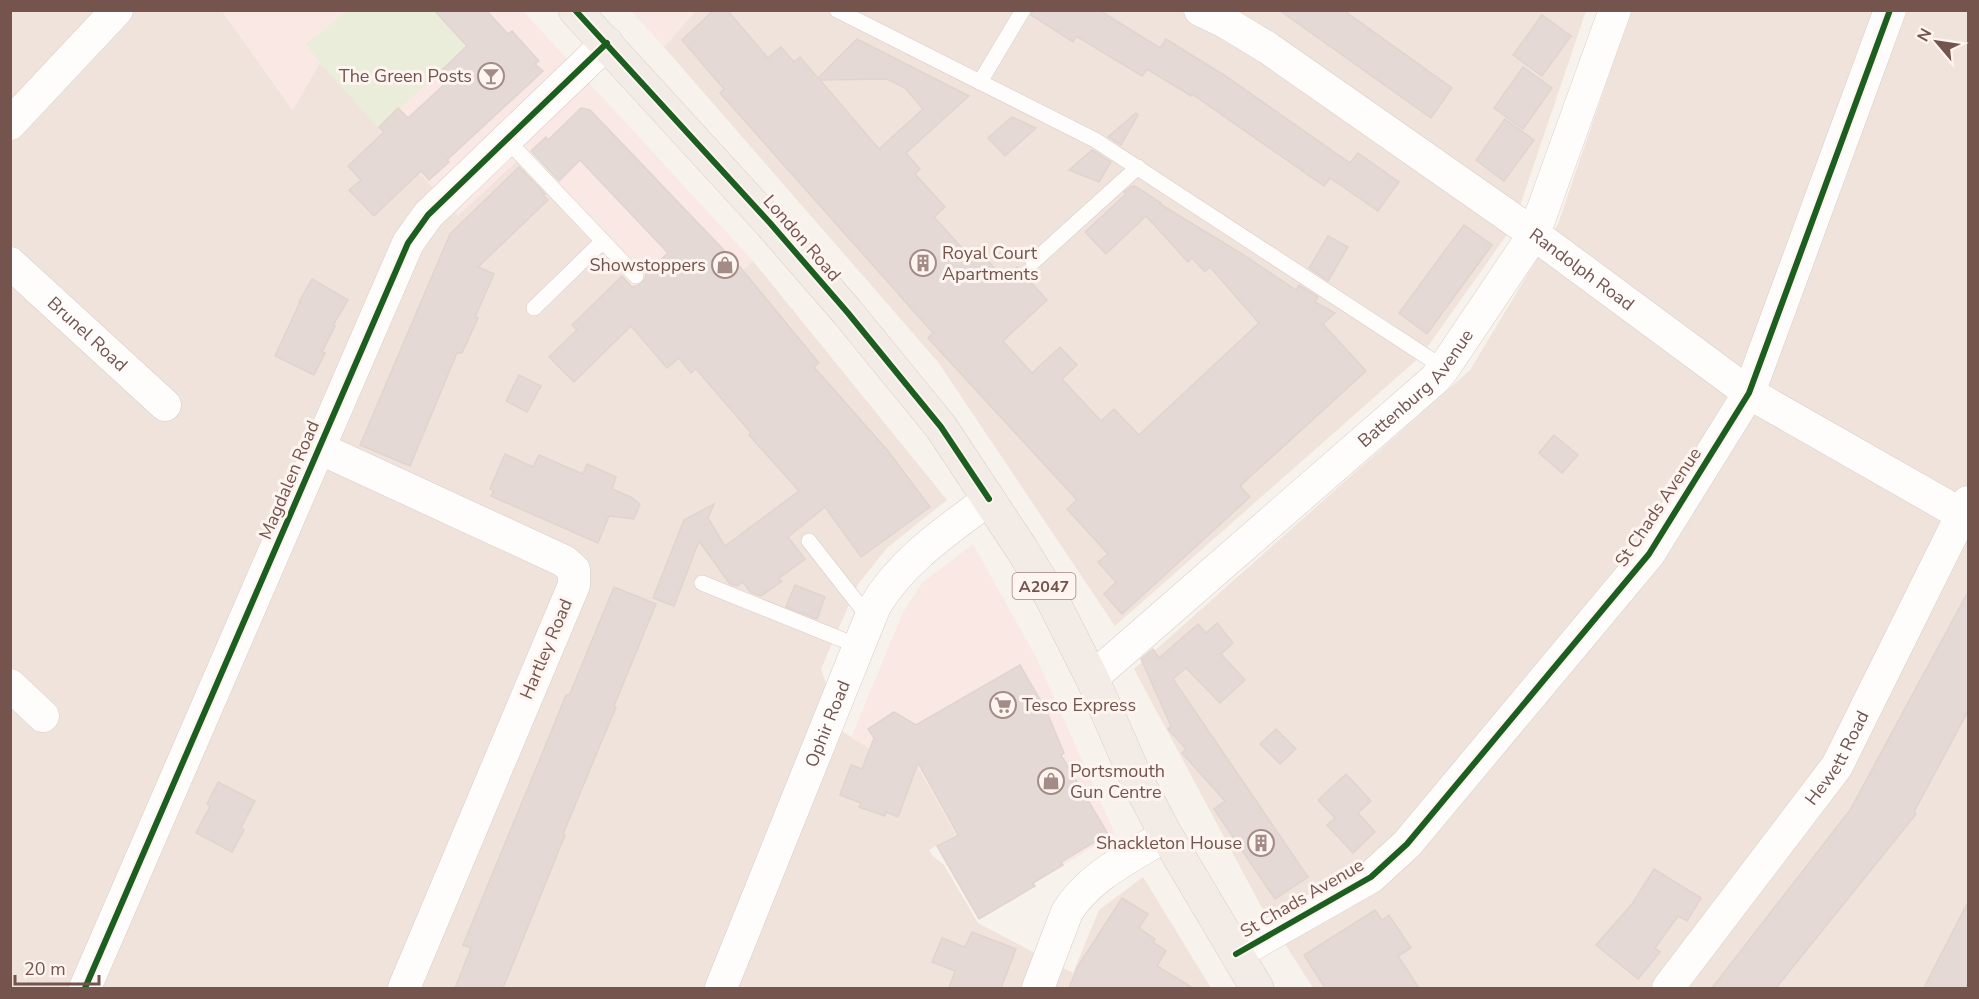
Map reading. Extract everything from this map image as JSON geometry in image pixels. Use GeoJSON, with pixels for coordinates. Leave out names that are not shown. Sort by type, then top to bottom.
{"type":"FeatureCollection","features":[{"type":"Feature","properties":{"kind":"main road","name":"London Road"},"geometry":{"type":"LineString","coordinates":[[575,10],[770,223],[848,313],[941,427],[1051,597],[1092,678],[1136,778],[1166,835],[1257,988]]}},
{"type":"Feature","properties":{"kind":"street"},"geometry":{"type":"LineString","coordinates":[[10,124],[117,10]]}},
{"type":"Feature","properties":{"kind":"street","name":"Randolph Road"},"geometry":{"type":"LineString","coordinates":[[1200,10],[1268,48],[1534,234],[1749,393],[1967,512]]}},
{"type":"Feature","properties":{"kind":"street","name":"Battenburg Avenue"},"geometry":{"type":"LineString","coordinates":[[1092,678],[1435,379],[1444,368],[1534,234],[1615,10]]}},
{"type":"Feature","properties":{"kind":"street","name":"St Chads Avenue"},"geometry":{"type":"LineString","coordinates":[[1236,954],[1371,877],[1407,844],[1649,554],[1749,393],[1890,10]]}},
{"type":"Feature","properties":{"kind":"street","name":"Magdalen Road"},"geometry":{"type":"LineString","coordinates":[[85,988],[408,243],[428,214],[607,43]]}},
{"type":"Feature","properties":{"kind":"street","name":"Brunel Road"},"geometry":{"type":"LineString","coordinates":[[10,262],[165,405]]}},
{"type":"Feature","properties":{"kind":"street","name":"Hartley Road"},"geometry":{"type":"LineString","coordinates":[[319,448],[564,561],[574,570],[574,585],[404,988]]}},
{"type":"Feature","properties":{"kind":"street","name":"Ophir Road"},"geometry":{"type":"LineString","coordinates":[[721,988],[864,632],[886,588],[918,554],[989,499]]}},
{"type":"Feature","properties":{"kind":"street","name":"Hewett Road"},"geometry":{"type":"LineString","coordinates":[[1668,988],[1837,766],[1967,512]]}},
{"type":"Feature","properties":{"kind":"street"},"geometry":{"type":"LineString","coordinates":[[10,686],[43,716]]}},
{"type":"Feature","properties":{"kind":"street"},"geometry":{"type":"LineString","coordinates":[[1038,988],[1067,912],[1073,903],[1096,879],[1166,835]]}},
{"type":"Feature","properties":{"kind":"lane"},"geometry":{"type":"LineString","coordinates":[[837,10],[854,14],[980,82],[1095,140],[1444,368]]}},
{"type":"Feature","properties":{"kind":"lane"},"geometry":{"type":"LineString","coordinates":[[980,82],[1023,10]]}},
{"type":"Feature","properties":{"kind":"lane"},"geometry":{"type":"LineString","coordinates":[[507,140],[636,276]]}},
{"type":"Feature","properties":{"kind":"lane"},"geometry":{"type":"LineString","coordinates":[[1033,262],[1138,167]]}},
{"type":"Feature","properties":{"kind":"lane"},"geometry":{"type":"LineString","coordinates":[[534,308],[603,241]]}},
{"type":"Feature","properties":{"kind":"lane"},"geometry":{"type":"LineString","coordinates":[[808,541],[864,632]]}},
{"type":"Feature","properties":{"kind":"lane"},"geometry":{"type":"LineString","coordinates":[[702,583],[864,632]]}},
{"type":"Feature","properties":{"kind":"shaded area"},"geometry":{"type":"Polygon","coordinates":[[[696,10],[1586,11],[1513,226],[1421,356],[1115,626],[938,362],[664,47],[696,10]]]}},
{"type":"Feature","properties":{"kind":"shaded area"},"geometry":{"type":"Polygon","coordinates":[[[10,11],[222,11],[292,109],[320,63],[517,161],[673,329],[753,261],[947,500],[888,547],[858,584],[821,669],[842,731],[875,752],[901,737],[956,834],[929,850],[944,865],[978,923],[1073,973],[1099,910],[1143,877],[1211,988],[11,988],[10,11]]]}},
{"type":"Feature","properties":{"kind":"shaded area"},"geometry":{"type":"Polygon","coordinates":[[[222,11],[523,11],[753,261],[673,329],[517,161],[458,216],[320,63],[293,110],[222,11]]]}},
{"type":"Feature","properties":{"kind":"shaded area"},"geometry":{"type":"Polygon","coordinates":[[[631,11],[696,11],[664,47],[631,11]]]}},
{"type":"Feature","properties":{"kind":"shaded area"},"geometry":{"type":"Polygon","coordinates":[[[1631,11],[1968,11],[1968,988],[1313,988],[1261,906],[1134,669],[1470,370],[1558,224],[1631,11]]]}},
{"type":"Feature","properties":{"kind":"shaded area"},"geometry":{"type":"Polygon","coordinates":[[[973,544],[1036,657],[1115,834],[1063,865],[1047,838],[965,851],[901,737],[875,752],[851,738],[903,612],[922,583],[973,544]]]}},
{"type":"Feature","properties":{"kind":"green space"},"geometry":{"type":"Polygon","coordinates":[[[434,10],[467,47],[378,128],[306,44],[347,11],[434,10]]]}},
{"type":"Feature","properties":{"kind":"building"},"geometry":{"type":"Polygon","coordinates":[[[434,10],[486,10],[508,34],[512,31],[539,61],[535,64],[543,71],[447,160],[449,162],[429,180],[421,171],[374,216],[349,190],[361,180],[348,166],[384,132],[379,127],[398,108],[408,118],[449,80],[441,71],[467,46],[434,10]]]}},
{"type":"Feature","properties":{"kind":"building"},"geometry":{"type":"Polygon","coordinates":[[[714,10],[727,10],[768,58],[781,47],[794,62],[800,57],[818,78],[857,39],[969,96],[906,153],[920,169],[915,174],[945,207],[934,217],[972,259],[980,252],[1004,279],[1017,267],[1047,300],[1003,341],[1032,373],[1060,347],[1077,365],[1062,379],[1101,421],[1114,409],[1139,435],[1259,323],[1210,267],[1205,272],[1192,258],[1188,262],[1146,216],[1106,254],[1085,232],[1126,194],[1124,192],[1135,186],[1296,290],[1299,285],[1318,297],[1315,302],[1335,313],[1323,324],[1366,371],[1240,486],[1250,497],[1122,614],[1104,594],[1116,582],[1098,562],[1108,554],[1067,509],[1077,500],[928,338],[933,333],[720,93],[724,89],[682,40],[714,10]],[[887,79],[820,80],[879,149],[923,109],[905,88],[887,79]]]}},
{"type":"Feature","properties":{"kind":"building"},"geometry":{"type":"Polygon","coordinates":[[[1033,10],[1099,10],[1160,48],[1166,39],[1224,75],[1350,163],[1358,153],[1399,182],[1378,211],[1330,178],[1324,186],[1192,94],[1191,96],[1147,69],[1142,76],[1076,36],[1073,42],[1031,15],[1033,10]]]}},
{"type":"Feature","properties":{"kind":"building"},"geometry":{"type":"Polygon","coordinates":[[[1279,10],[1343,10],[1452,88],[1431,118],[1279,10]]]}},
{"type":"Feature","properties":{"kind":"building"},"geometry":{"type":"Polygon","coordinates":[[[1542,15],[1571,36],[1542,76],[1513,55],[1542,15]]]}},
{"type":"Feature","properties":{"kind":"building"},"geometry":{"type":"Polygon","coordinates":[[[1523,67],[1552,88],[1523,129],[1494,108],[1523,67]]]}},
{"type":"Feature","properties":{"kind":"building"},"geometry":{"type":"Polygon","coordinates":[[[581,108],[590,110],[740,267],[819,363],[814,367],[888,451],[930,507],[861,557],[825,507],[788,537],[805,559],[778,579],[782,581],[761,596],[750,592],[743,582],[737,586],[730,584],[699,541],[674,606],[653,598],[684,520],[714,504],[708,518],[725,546],[799,491],[749,435],[751,433],[696,369],[691,373],[679,358],[667,368],[631,326],[574,382],[549,357],[577,330],[572,325],[622,276],[632,287],[639,285],[645,279],[646,274],[668,253],[580,160],[559,181],[531,151],[546,137],[548,140],[581,108]]]}},
{"type":"Feature","properties":{"kind":"building"},"geometry":{"type":"Polygon","coordinates":[[[1136,113],[1138,115],[1121,145],[1108,137],[1136,113]]]}},
{"type":"Feature","properties":{"kind":"building"},"geometry":{"type":"Polygon","coordinates":[[[1012,117],[1036,128],[1005,156],[988,138],[1012,117]]]}},
{"type":"Feature","properties":{"kind":"building"},"geometry":{"type":"Polygon","coordinates":[[[1505,119],[1534,140],[1504,181],[1476,160],[1505,119]]]}},
{"type":"Feature","properties":{"kind":"building"},"geometry":{"type":"Polygon","coordinates":[[[1092,150],[1111,162],[1099,182],[1069,170],[1092,150]]]}},
{"type":"Feature","properties":{"kind":"building"},"geometry":{"type":"Polygon","coordinates":[[[519,167],[548,200],[478,267],[494,274],[475,317],[478,318],[462,353],[457,353],[410,466],[360,445],[450,234],[519,167]]]}},
{"type":"Feature","properties":{"kind":"building"},"geometry":{"type":"Polygon","coordinates":[[[1464,225],[1492,245],[1427,334],[1399,313],[1464,225]]]}},
{"type":"Feature","properties":{"kind":"building"},"geometry":{"type":"Polygon","coordinates":[[[1328,236],[1348,247],[1328,281],[1309,268],[1328,236]]]}},
{"type":"Feature","properties":{"kind":"building"},"geometry":{"type":"Polygon","coordinates":[[[312,279],[348,300],[333,325],[335,326],[322,352],[325,353],[314,375],[275,356],[312,279]]]}},
{"type":"Feature","properties":{"kind":"building"},"geometry":{"type":"Polygon","coordinates":[[[519,375],[541,386],[527,412],[506,401],[519,375]]]}},
{"type":"Feature","properties":{"kind":"building"},"geometry":{"type":"Polygon","coordinates":[[[1554,435],[1578,455],[1562,473],[1539,453],[1554,435]]]}},
{"type":"Feature","properties":{"kind":"building"},"geometry":{"type":"Polygon","coordinates":[[[505,454],[533,467],[539,455],[583,474],[587,464],[616,477],[612,489],[631,497],[640,504],[634,519],[609,516],[598,543],[491,496],[494,491],[490,489],[505,454]]]}},
{"type":"Feature","properties":{"kind":"building"},"geometry":{"type":"Polygon","coordinates":[[[795,585],[825,597],[817,619],[786,607],[795,585]]]}},
{"type":"Feature","properties":{"kind":"building"},"geometry":{"type":"Polygon","coordinates":[[[614,587],[656,604],[614,706],[616,707],[503,988],[455,988],[471,948],[463,945],[566,695],[569,696],[614,587]]]}},
{"type":"Feature","properties":{"kind":"building"},"geometry":{"type":"Polygon","coordinates":[[[1968,592],[1968,711],[1914,812],[1916,814],[1776,988],[1712,988],[1850,810],[1968,592]]]}},
{"type":"Feature","properties":{"kind":"building"},"geometry":{"type":"Polygon","coordinates":[[[1217,623],[1233,643],[1221,654],[1245,680],[1220,703],[1186,668],[1173,679],[1308,877],[1275,899],[1214,809],[1225,801],[1182,753],[1186,749],[1168,729],[1171,726],[1141,659],[1153,649],[1159,658],[1198,624],[1206,633],[1217,623]]]}},
{"type":"Feature","properties":{"kind":"building"},"geometry":{"type":"Polygon","coordinates":[[[1020,665],[1046,710],[1064,753],[1061,755],[1108,834],[1061,862],[1063,865],[1033,883],[1035,886],[979,919],[937,846],[958,835],[918,763],[898,817],[886,812],[885,816],[859,807],[861,803],[840,795],[851,765],[862,769],[874,738],[868,729],[894,712],[916,725],[1020,665]]]}},
{"type":"Feature","properties":{"kind":"building"},"geometry":{"type":"Polygon","coordinates":[[[1276,729],[1296,749],[1280,764],[1260,744],[1276,729]]]}},
{"type":"Feature","properties":{"kind":"building"},"geometry":{"type":"Polygon","coordinates":[[[1346,774],[1371,801],[1358,813],[1375,832],[1353,853],[1327,825],[1335,818],[1318,800],[1346,774]]]}},
{"type":"Feature","properties":{"kind":"building"},"geometry":{"type":"Polygon","coordinates":[[[218,782],[255,801],[241,828],[244,830],[232,852],[196,833],[210,806],[207,804],[218,782]]]}},
{"type":"Feature","properties":{"kind":"building"},"geometry":{"type":"Polygon","coordinates":[[[1654,869],[1701,898],[1687,921],[1678,916],[1655,948],[1660,952],[1638,979],[1596,945],[1632,904],[1654,869]]]}},
{"type":"Feature","properties":{"kind":"building"},"geometry":{"type":"Polygon","coordinates":[[[1122,898],[1148,914],[1139,928],[1155,939],[1153,942],[1166,951],[1157,966],[1193,988],[1069,988],[1078,966],[1122,898]]]}},
{"type":"Feature","properties":{"kind":"building"},"geometry":{"type":"Polygon","coordinates":[[[1968,902],[1968,988],[1924,988],[1934,968],[1968,902]]]}},
{"type":"Feature","properties":{"kind":"building"},"geometry":{"type":"Polygon","coordinates":[[[1375,910],[1382,920],[1389,915],[1411,948],[1398,956],[1419,988],[1325,988],[1304,955],[1375,910]]]}},
{"type":"Feature","properties":{"kind":"building"},"geometry":{"type":"Polygon","coordinates":[[[972,932],[1016,949],[1001,988],[949,988],[955,971],[932,962],[942,938],[965,947],[972,932]]]}},
{"type":"Feature","properties":{"kind":"cycle path"},"geometry":{"type":"LineString","coordinates":[[575,10],[770,223],[848,313],[941,427],[989,499]]}},
{"type":"Feature","properties":{"kind":"cycle path"},"geometry":{"type":"LineString","coordinates":[[1236,954],[1371,877],[1407,844],[1649,554],[1749,393],[1890,10]]}},
{"type":"Feature","properties":{"kind":"cycle path"},"geometry":{"type":"LineString","coordinates":[[85,988],[408,243],[428,215],[607,43]]}},
{"type":"Feature","properties":{"kind":"place","name":"The Green Posts"},"geometry":{"type":"Point","coordinates":[491,76]}},
{"type":"Feature","properties":{"kind":"place","name":"Royal Court Apartments"},"geometry":{"type":"Point","coordinates":[923,263]}},
{"type":"Feature","properties":{"kind":"place","name":"Showstoppers"},"geometry":{"type":"Point","coordinates":[725,265]}},
{"type":"Feature","properties":{"kind":"place","name":"Tesco Express"},"geometry":{"type":"Point","coordinates":[1003,705]}},
{"type":"Feature","properties":{"kind":"place","name":"Portsmouth Gun Centre"},"geometry":{"type":"Point","coordinates":[1051,781]}},
{"type":"Feature","properties":{"kind":"place","name":"Shackleton House"},"geometry":{"type":"Point","coordinates":[1261,843]}}]}
